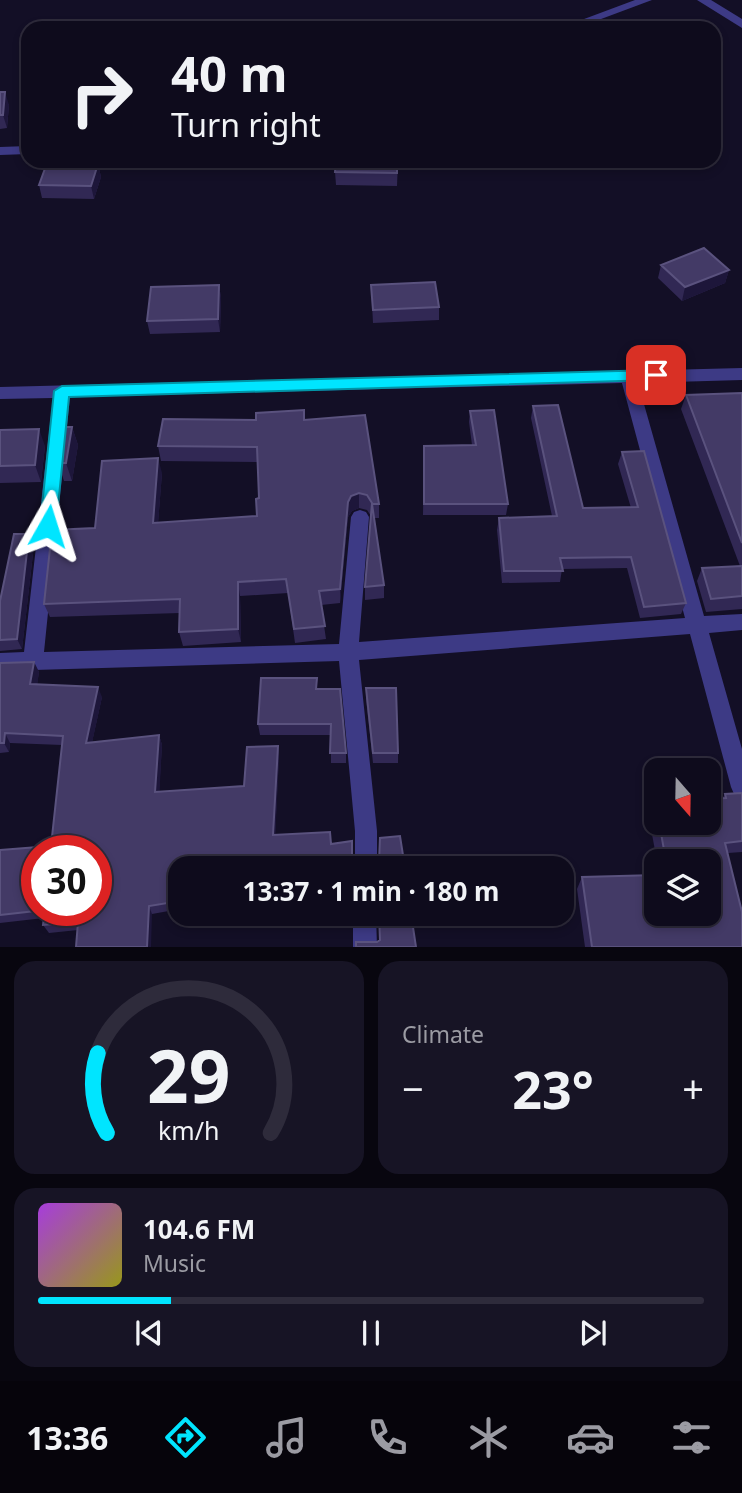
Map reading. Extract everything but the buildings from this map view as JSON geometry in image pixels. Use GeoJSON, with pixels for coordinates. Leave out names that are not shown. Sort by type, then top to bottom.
{"type":"FeatureCollection","features":[{"type":"Feature","properties":{"kind":"street"},"geometry":{"type":"LineString","coordinates":[[586,21],[646,0]]}},
{"type":"Feature","properties":{"kind":"street"},"geometry":{"type":"LineString","coordinates":[[703,0],[742,24]]}},
{"type":"Feature","properties":{"kind":"street"},"geometry":{"type":"LineString","coordinates":[[0,151],[21,150]]}},
{"type":"Feature","properties":{"kind":"street"},"geometry":{"type":"LineString","coordinates":[[0,393],[742,374]]}},
{"type":"Feature","properties":{"kind":"street"},"geometry":{"type":"LineString","coordinates":[[628,376],[742,787]]}},
{"type":"Feature","properties":{"kind":"street"},"geometry":{"type":"LineString","coordinates":[[33,660],[62,391]]}},
{"type":"Feature","properties":{"kind":"street"},"geometry":{"type":"LineString","coordinates":[[360,517],[348,653],[366,831],[366,856]]}},
{"type":"Feature","properties":{"kind":"street"},"geometry":{"type":"LineString","coordinates":[[0,662],[348,653],[742,622]]}},
{"type":"Feature","properties":{"kind":"street"},"geometry":{"type":"LineString","coordinates":[[365,926],[365,947]]}},
{"type":"Feature","properties":{"kind":"route"},"geometry":{"type":"LineString","coordinates":[[48,526],[62,391],[656,375]]}}]}
